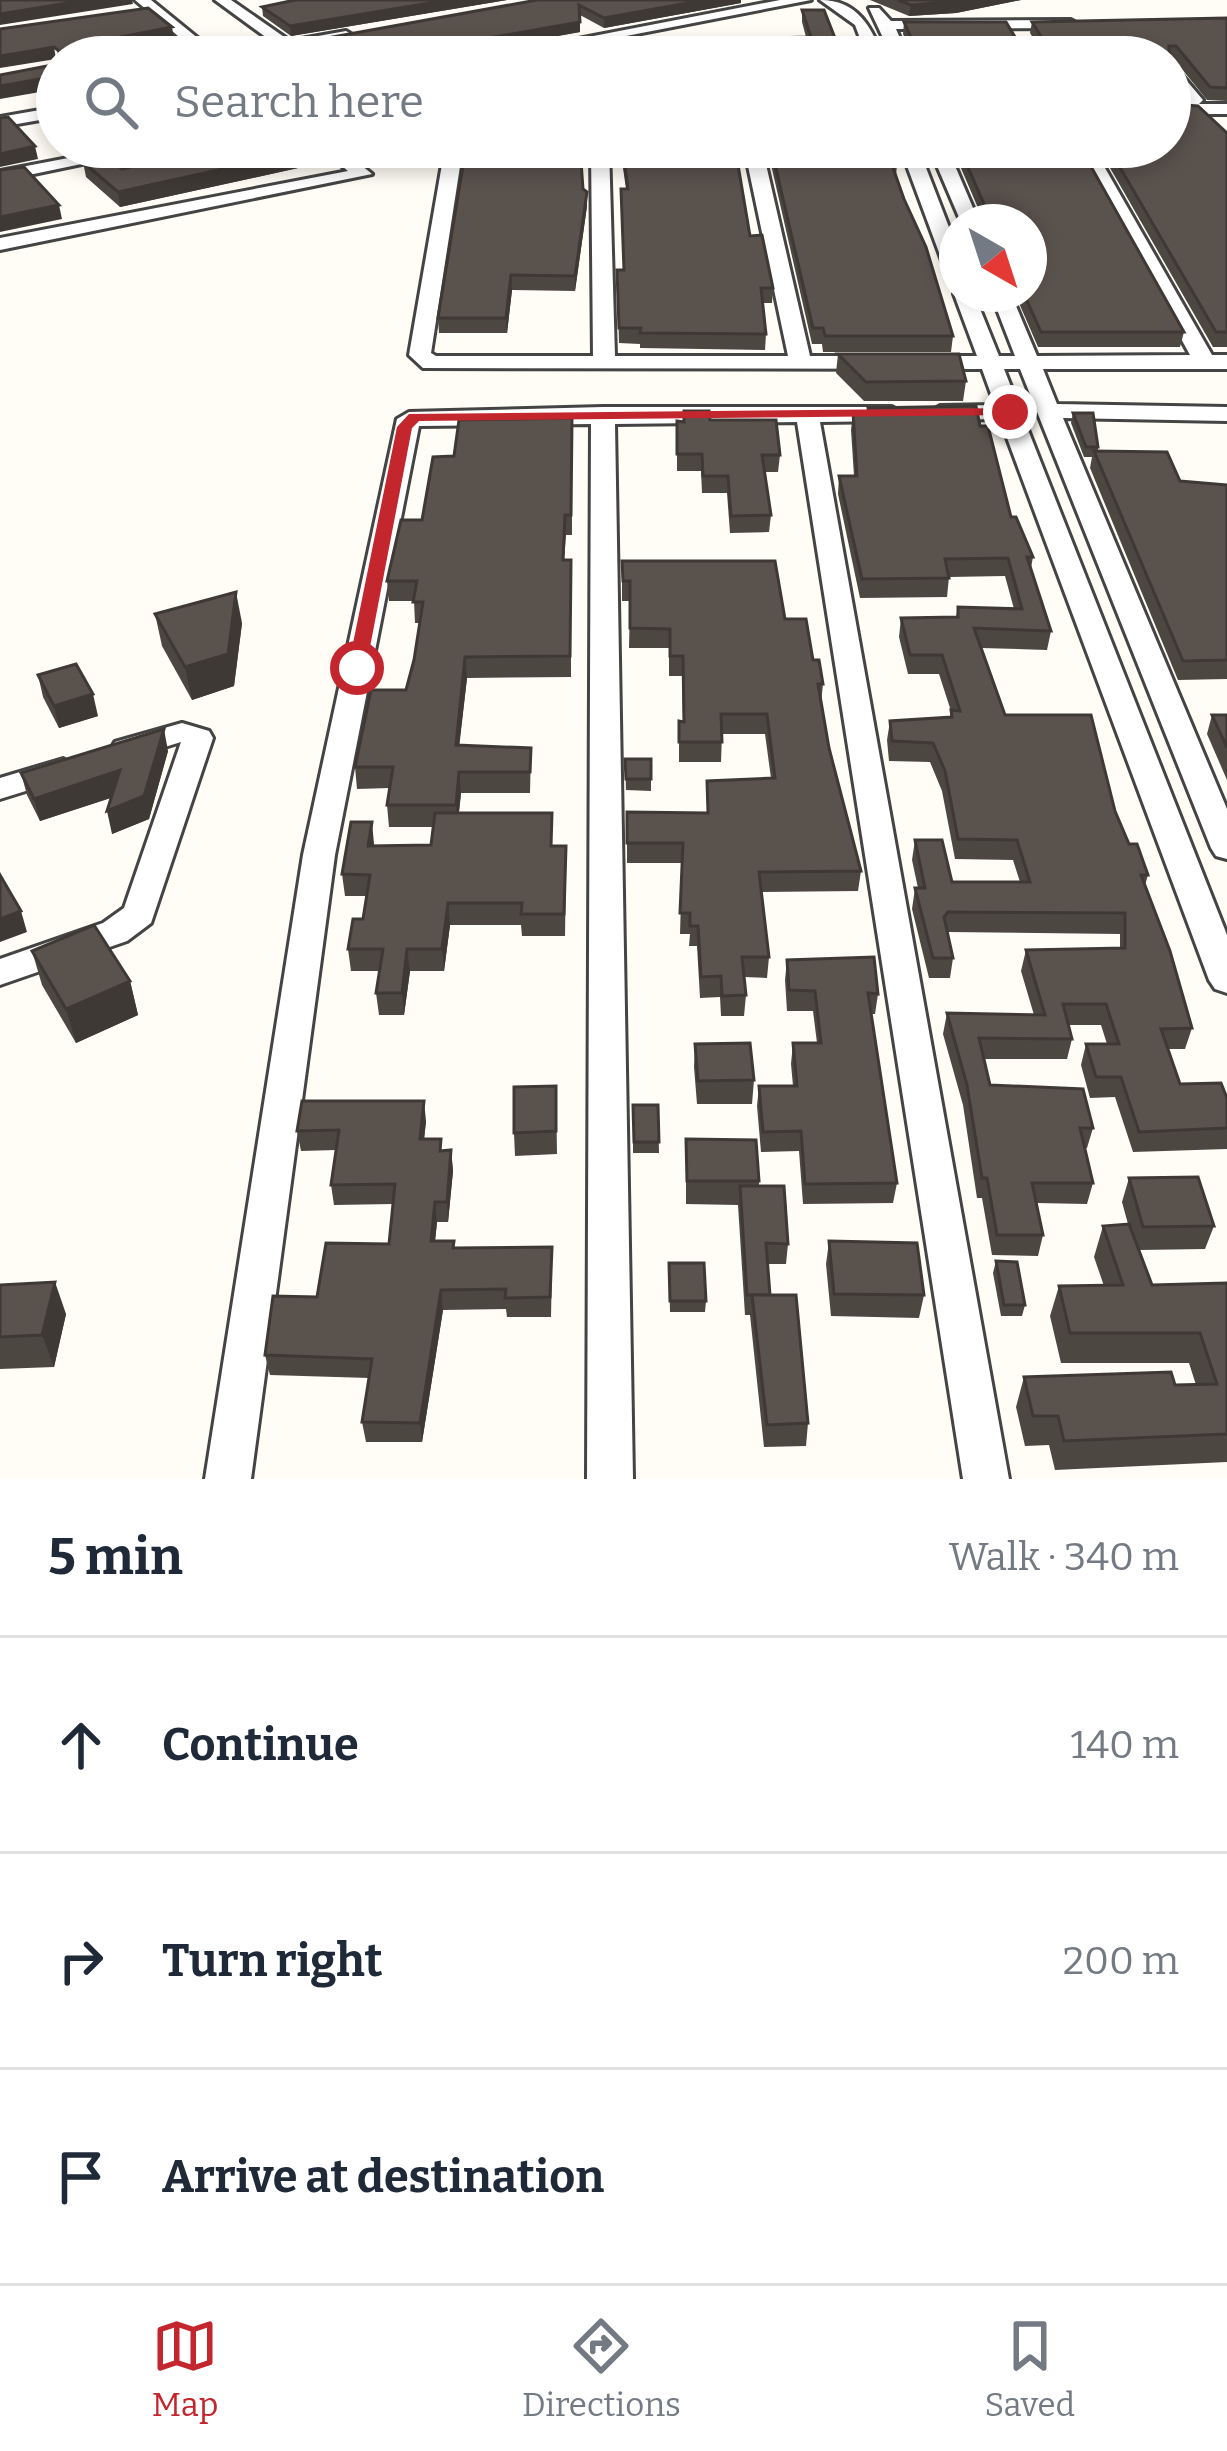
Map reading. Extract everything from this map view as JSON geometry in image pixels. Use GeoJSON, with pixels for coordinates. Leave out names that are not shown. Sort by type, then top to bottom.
{"type":"FeatureCollection","features":[{"type":"Feature","properties":{"kind":"street"},"geometry":{"type":"LineString","coordinates":[[222,0],[274,36]]}},
{"type":"Feature","properties":{"kind":"street"},"geometry":{"type":"LineString","coordinates":[[608,36],[804,0]]}},
{"type":"Feature","properties":{"kind":"street"},"geometry":{"type":"LineString","coordinates":[[826,0],[862,23],[867,36]]}},
{"type":"Feature","properties":{"kind":"street"},"geometry":{"type":"LineString","coordinates":[[859,0],[887,25],[891,36]]}},
{"type":"Feature","properties":{"kind":"street"},"geometry":{"type":"LineString","coordinates":[[143,8],[184,36]]}},
{"type":"Feature","properties":{"kind":"street"},"geometry":{"type":"LineString","coordinates":[[240,12],[259,9]]}},
{"type":"Feature","properties":{"kind":"street"},"geometry":{"type":"LineString","coordinates":[[1011,24],[1018,36]]}},
{"type":"Feature","properties":{"kind":"street"},"geometry":{"type":"LineString","coordinates":[[887,25],[1097,24]]}},
{"type":"Feature","properties":{"kind":"street"},"geometry":{"type":"LineString","coordinates":[[350,36],[356,35]]}},
{"type":"Feature","properties":{"kind":"street"},"geometry":{"type":"LineString","coordinates":[[1191,94],[1204,111]]}},
{"type":"Feature","properties":{"kind":"street"},"geometry":{"type":"LineString","coordinates":[[1191,109],[1204,111],[1227,104]]}},
{"type":"Feature","properties":{"kind":"street"},"geometry":{"type":"LineString","coordinates":[[0,122],[36,116]]}},
{"type":"Feature","properties":{"kind":"street"},"geometry":{"type":"LineString","coordinates":[[0,176],[42,168]]}},
{"type":"Feature","properties":{"kind":"street"},"geometry":{"type":"LineString","coordinates":[[0,244],[363,174],[355,168]]}},
{"type":"Feature","properties":{"kind":"street"},"geometry":{"type":"LineString","coordinates":[[451,168],[420,356],[435,364],[1216,363]]}},
{"type":"Feature","properties":{"kind":"street"},"geometry":{"type":"LineString","coordinates":[[600,168],[604,362]]}},
{"type":"Feature","properties":{"kind":"street"},"geometry":{"type":"LineString","coordinates":[[758,168],[800,362]]}},
{"type":"Feature","properties":{"kind":"street"},"geometry":{"type":"LineString","coordinates":[[917,168],[939,226]]}},
{"type":"Feature","properties":{"kind":"street"},"geometry":{"type":"LineString","coordinates":[[947,168],[962,204]]}},
{"type":"Feature","properties":{"kind":"street"},"geometry":{"type":"LineString","coordinates":[[1097,168],[1216,363]]}},
{"type":"Feature","properties":{"kind":"street"},"geometry":{"type":"LineString","coordinates":[[971,312],[1227,980]]}},
{"type":"Feature","properties":{"kind":"street"},"geometry":{"type":"LineString","coordinates":[[1009,312],[1227,848]]}},
{"type":"Feature","properties":{"kind":"street"},"geometry":{"type":"LineString","coordinates":[[1046,411],[1227,414]]}},
{"type":"Feature","properties":{"kind":"street"},"geometry":{"type":"LineString","coordinates":[[228,1479],[319,855],[409,419],[1010,412]]}},
{"type":"Feature","properties":{"kind":"street"},"geometry":{"type":"LineString","coordinates":[[603,414],[610,1479]]}},
{"type":"Feature","properties":{"kind":"street"},"geometry":{"type":"LineString","coordinates":[[807,415],[986,1479]]}},
{"type":"Feature","properties":{"kind":"street"},"geometry":{"type":"LineString","coordinates":[[0,789],[182,732],[198,738],[139,915],[130,926],[0,972]]}},
{"type":"Feature","properties":{"kind":"building"},"geometry":{"type":"Polygon","coordinates":[[[0,0],[86,0],[0,14],[0,0]]]}},
{"type":"Feature","properties":{"kind":"building"},"geometry":{"type":"Polygon","coordinates":[[[295,0],[448,0],[290,26],[262,7],[295,0]]]}},
{"type":"Feature","properties":{"kind":"building"},"geometry":{"type":"Polygon","coordinates":[[[537,0],[704,0],[604,18],[579,5],[580,22],[500,36],[338,36],[537,0]]]}},
{"type":"Feature","properties":{"kind":"building"},"geometry":{"type":"Polygon","coordinates":[[[898,0],[968,0],[911,5],[898,0]]]}},
{"type":"Feature","properties":{"kind":"building"},"geometry":{"type":"Polygon","coordinates":[[[148,8],[172,27],[126,36],[36,36],[36,50],[0,56],[0,29],[148,8]]]}},
{"type":"Feature","properties":{"kind":"building"},"geometry":{"type":"Polygon","coordinates":[[[802,10],[824,10],[834,36],[811,36],[802,10]]]}},
{"type":"Feature","properties":{"kind":"building"},"geometry":{"type":"Polygon","coordinates":[[[1227,18],[1227,88],[1210,87],[1191,64],[1191,36],[1041,36],[1032,22],[1227,18]]]}},
{"type":"Feature","properties":{"kind":"building"},"geometry":{"type":"Polygon","coordinates":[[[904,22],[1006,22],[1014,36],[910,36],[904,22]]]}},
{"type":"Feature","properties":{"kind":"building"},"geometry":{"type":"Polygon","coordinates":[[[36,68],[36,80],[0,86],[0,75],[36,68]]]}},
{"type":"Feature","properties":{"kind":"building"},"geometry":{"type":"Polygon","coordinates":[[[1191,106],[1198,106],[1227,133],[1227,332],[1216,332],[1120,168],[1191,168],[1191,106]]]}},
{"type":"Feature","properties":{"kind":"building"},"geometry":{"type":"Polygon","coordinates":[[[8,117],[35,146],[0,154],[0,118],[8,117]]]}},
{"type":"Feature","properties":{"kind":"building"},"geometry":{"type":"Polygon","coordinates":[[[24,167],[59,205],[0,217],[0,170],[24,167]]]}},
{"type":"Feature","properties":{"kind":"building"},"geometry":{"type":"Polygon","coordinates":[[[90,168],[228,168],[118,192],[90,168]]]}},
{"type":"Feature","properties":{"kind":"building"},"geometry":{"type":"Polygon","coordinates":[[[463,168],[582,168],[587,192],[575,276],[511,275],[506,318],[438,318],[463,168]]]}},
{"type":"Feature","properties":{"kind":"building"},"geometry":{"type":"Polygon","coordinates":[[[625,168],[739,168],[750,236],[762,235],[773,288],[761,288],[766,334],[640,333],[641,328],[619,328],[617,270],[624,270],[621,189],[628,189],[625,168]]]}},
{"type":"Feature","properties":{"kind":"building"},"geometry":{"type":"Polygon","coordinates":[[[776,168],[893,168],[926,247],[939,290],[939,312],[946,312],[953,336],[825,336],[823,328],[813,328],[776,168]]]}},
{"type":"Feature","properties":{"kind":"building"},"geometry":{"type":"Polygon","coordinates":[[[968,168],[1092,168],[1184,332],[1041,332],[1032,312],[1047,312],[1047,204],[984,204],[968,168]]]}},
{"type":"Feature","properties":{"kind":"building"},"geometry":{"type":"Polygon","coordinates":[[[838,354],[959,354],[966,381],[866,382],[838,354]]]}},
{"type":"Feature","properties":{"kind":"building"},"geometry":{"type":"Polygon","coordinates":[[[976,406],[980,426],[988,426],[1011,517],[1016,517],[1033,557],[1027,557],[1051,631],[974,628],[1005,715],[1091,715],[1115,811],[1129,844],[1137,844],[1148,875],[1141,875],[1192,1028],[1161,1029],[1180,1084],[1221,1083],[1227,1098],[1227,1128],[1139,1132],[1121,1077],[1096,1077],[1086,1044],[1119,1044],[1106,1004],[1063,1004],[1072,1039],[979,1038],[990,1085],[1083,1089],[1093,1128],[1080,1128],[1093,1183],[1032,1183],[1043,1235],[997,1235],[967,1085],[947,1013],[1045,1015],[1026,950],[1125,948],[1125,913],[948,912],[944,917],[953,958],[933,958],[915,888],[925,888],[915,840],[942,840],[952,882],[1030,882],[1017,840],[958,839],[945,771],[933,743],[892,741],[890,721],[952,717],[951,710],[960,711],[942,655],[910,655],[901,618],[958,617],[958,607],[1022,609],[1008,558],[945,559],[949,578],[862,579],[839,476],[857,476],[853,412],[976,406]]]}},
{"type":"Feature","properties":{"kind":"building"},"geometry":{"type":"Polygon","coordinates":[[[684,411],[709,411],[710,420],[776,420],[780,455],[762,455],[771,515],[731,516],[728,476],[703,476],[702,454],[677,454],[677,421],[684,422],[684,411]]]}},
{"type":"Feature","properties":{"kind":"building"},"geometry":{"type":"Polygon","coordinates":[[[1073,413],[1093,413],[1098,447],[1086,447],[1073,413]]]}},
{"type":"Feature","properties":{"kind":"building"},"geometry":{"type":"Polygon","coordinates":[[[572,418],[571,515],[565,515],[563,560],[571,560],[570,656],[465,657],[456,745],[531,748],[530,772],[459,772],[456,805],[387,805],[393,767],[355,767],[371,690],[406,690],[414,660],[423,602],[413,602],[417,581],[387,581],[401,520],[422,520],[433,457],[454,456],[459,420],[572,418]]]}},
{"type":"Feature","properties":{"kind":"building"},"geometry":{"type":"Polygon","coordinates":[[[1094,451],[1167,452],[1180,481],[1227,485],[1227,660],[1183,661],[1094,451]]]}},
{"type":"Feature","properties":{"kind":"building"},"geometry":{"type":"Polygon","coordinates":[[[622,561],[775,561],[785,619],[806,619],[813,660],[819,660],[823,684],[818,684],[829,748],[861,871],[759,872],[769,957],[742,957],[746,995],[722,996],[721,976],[701,977],[698,926],[690,926],[690,913],[680,913],[683,843],[627,843],[627,812],[708,813],[707,781],[775,778],[767,714],[721,714],[722,742],[679,742],[679,721],[684,722],[683,656],[670,656],[670,629],[630,628],[630,581],[623,581],[622,561]]]}},
{"type":"Feature","properties":{"kind":"building"},"geometry":{"type":"Polygon","coordinates":[[[236,592],[228,654],[185,667],[155,614],[236,592]]]}},
{"type":"Feature","properties":{"kind":"building"},"geometry":{"type":"Polygon","coordinates":[[[76,664],[93,694],[54,706],[38,675],[76,664]]]}},
{"type":"Feature","properties":{"kind":"building"},"geometry":{"type":"Polygon","coordinates":[[[1212,715],[1227,715],[1227,748],[1212,715]]]}},
{"type":"Feature","properties":{"kind":"building"},"geometry":{"type":"Polygon","coordinates":[[[164,729],[144,796],[107,811],[120,770],[34,799],[21,773],[164,729]]]}},
{"type":"Feature","properties":{"kind":"building"},"geometry":{"type":"Polygon","coordinates":[[[625,759],[651,759],[651,779],[626,779],[625,759]]]}},
{"type":"Feature","properties":{"kind":"building"},"geometry":{"type":"Polygon","coordinates":[[[435,813],[552,813],[551,846],[566,846],[564,914],[521,914],[522,903],[448,903],[442,949],[407,949],[402,993],[376,993],[383,949],[348,949],[353,919],[363,919],[370,875],[342,874],[351,822],[372,822],[368,846],[431,845],[435,813]]]}},
{"type":"Feature","properties":{"kind":"building"},"geometry":{"type":"Polygon","coordinates":[[[0,875],[21,911],[0,919],[0,875]]]}},
{"type":"Feature","properties":{"kind":"building"},"geometry":{"type":"Polygon","coordinates":[[[94,925],[130,981],[66,1009],[32,951],[94,925]]]}},
{"type":"Feature","properties":{"kind":"building"},"geometry":{"type":"Polygon","coordinates":[[[874,957],[878,994],[868,993],[897,1183],[805,1184],[801,1131],[763,1132],[759,1086],[797,1086],[793,1043],[821,1043],[815,991],[789,990],[787,960],[874,957]]]}},
{"type":"Feature","properties":{"kind":"building"},"geometry":{"type":"Polygon","coordinates":[[[750,1043],[754,1080],[698,1081],[695,1044],[750,1043]]]}},
{"type":"Feature","properties":{"kind":"building"},"geometry":{"type":"Polygon","coordinates":[[[556,1086],[556,1131],[514,1133],[514,1087],[556,1086]]]}},
{"type":"Feature","properties":{"kind":"building"},"geometry":{"type":"Polygon","coordinates":[[[302,1101],[424,1101],[420,1139],[441,1139],[440,1151],[451,1150],[447,1202],[435,1202],[431,1241],[454,1241],[453,1248],[552,1247],[550,1297],[505,1298],[506,1289],[441,1290],[420,1423],[362,1422],[372,1359],[265,1355],[273,1296],[317,1297],[326,1243],[389,1244],[395,1184],[331,1185],[339,1130],[297,1131],[302,1101]]]}},
{"type":"Feature","properties":{"kind":"building"},"geometry":{"type":"Polygon","coordinates":[[[633,1105],[658,1105],[659,1142],[634,1142],[633,1105]]]}},
{"type":"Feature","properties":{"kind":"building"},"geometry":{"type":"Polygon","coordinates":[[[686,1139],[756,1140],[759,1181],[687,1181],[686,1139]]]}},
{"type":"Feature","properties":{"kind":"building"},"geometry":{"type":"Polygon","coordinates":[[[1198,1177],[1214,1226],[1143,1227],[1129,1178],[1198,1177]]]}},
{"type":"Feature","properties":{"kind":"building"},"geometry":{"type":"Polygon","coordinates":[[[740,1186],[784,1186],[788,1244],[766,1243],[770,1295],[747,1295],[740,1186]]]}},
{"type":"Feature","properties":{"kind":"building"},"geometry":{"type":"Polygon","coordinates":[[[1129,1224],[1152,1285],[1227,1283],[1227,1434],[1064,1441],[1058,1416],[1033,1416],[1024,1377],[1171,1372],[1175,1385],[1217,1384],[1200,1333],[1070,1333],[1059,1286],[1123,1285],[1103,1226],[1129,1224]]]}},
{"type":"Feature","properties":{"kind":"building"},"geometry":{"type":"Polygon","coordinates":[[[829,1241],[917,1243],[924,1295],[834,1294],[829,1241]]]}},
{"type":"Feature","properties":{"kind":"building"},"geometry":{"type":"Polygon","coordinates":[[[996,1261],[1017,1262],[1025,1305],[1004,1305],[996,1261]]]}},
{"type":"Feature","properties":{"kind":"building"},"geometry":{"type":"Polygon","coordinates":[[[669,1263],[704,1263],[706,1301],[670,1301],[669,1263]]]}},
{"type":"Feature","properties":{"kind":"building"},"geometry":{"type":"Polygon","coordinates":[[[55,1282],[42,1335],[0,1337],[0,1285],[55,1282]]]}},
{"type":"Feature","properties":{"kind":"building"},"geometry":{"type":"Polygon","coordinates":[[[752,1295],[796,1295],[808,1423],[767,1425],[752,1295]]]}},
{"type":"Feature","properties":{"kind":"route"},"geometry":{"type":"LineString","coordinates":[[357,668],[409,419],[1010,412]]}}]}
